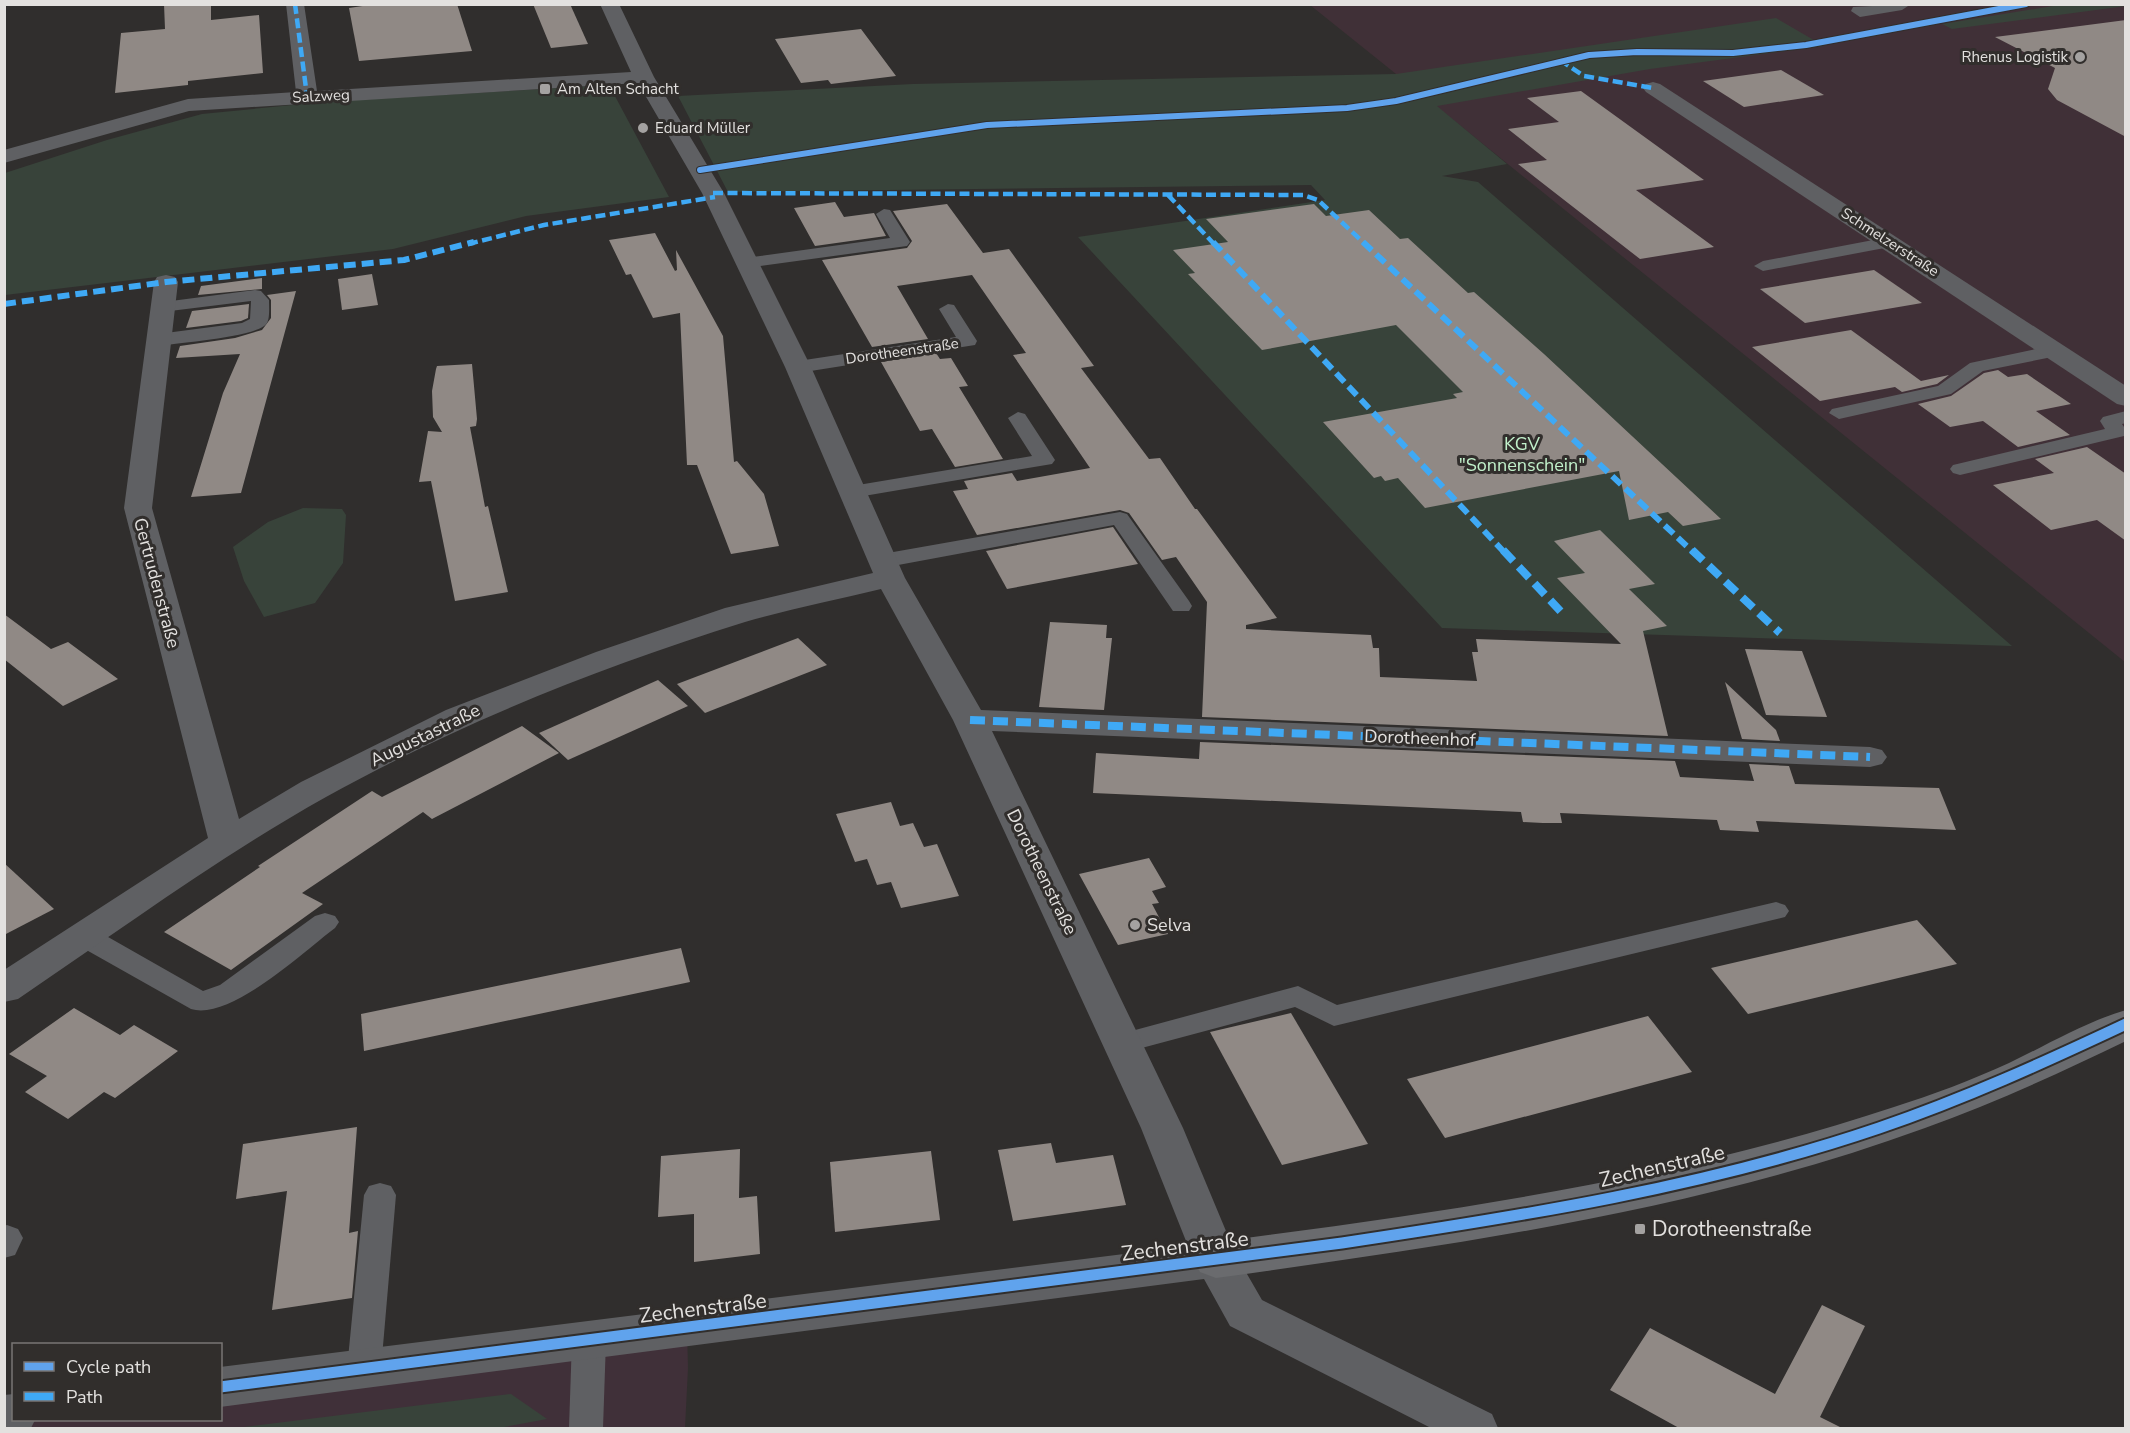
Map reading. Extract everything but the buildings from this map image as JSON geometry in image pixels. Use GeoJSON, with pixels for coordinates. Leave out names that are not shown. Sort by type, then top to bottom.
{"type":"FeatureCollection","features":[{"type":"Feature","properties":{"kind":"street"},"geometry":{"type":"LineString","coordinates":[[295,4],[307,96]]}},
{"type":"Feature","properties":{"kind":"street","name":"Dorotheenstraße"},"geometry":{"type":"LineString","coordinates":[[609,4],[644,77],[713,193],[745,263],[798,367],[886,569],[970,720],[1124,1043],[1162,1128],[1215,1260]]}},
{"type":"Feature","properties":{"kind":"street"},"geometry":{"type":"LineString","coordinates":[[1860,11],[1902,4]]}},
{"type":"Feature","properties":{"kind":"street","name":"Salzweg"},"geometry":{"type":"LineString","coordinates":[[4,157],[188,105],[644,77]]}},
{"type":"Feature","properties":{"kind":"street","name":"Schmelzerstraße"},"geometry":{"type":"LineString","coordinates":[[1653,88],[2126,398]]}},
{"type":"Feature","properties":{"kind":"street","name":"Gertrudenstraße"},"geometry":{"type":"LineString","coordinates":[[164,295],[138,508],[227,842]]}},
{"type":"Feature","properties":{"kind":"street","name":"Augustastraße"},"geometry":{"type":"LineString","coordinates":[[4,989],[227,842],[313,790],[458,717],[607,659],[736,615],[886,569]]}},
{"type":"Feature","properties":{"kind":"street","name":"Dorotheenhof"},"geometry":{"type":"LineString","coordinates":[[970,720],[1870,757]]}},
{"type":"Feature","properties":{"kind":"street","name":"Zechenstraße"},"geometry":{"type":"LineString","coordinates":[[222,1387],[1215,1260],[1507,1217],[1623,1195],[1836,1141],[1987,1089],[2126,1024]]}},
{"type":"Feature","properties":{"kind":"street","name":"Zechenstraße"},"geometry":{"type":"LineString","coordinates":[[1215,1260],[1245,1313],[1475,1428]]}},
{"type":"Feature","properties":{"kind":"lane"},"geometry":{"type":"LineString","coordinates":[[745,263],[901,242],[884,214]]}},
{"type":"Feature","properties":{"kind":"lane"},"geometry":{"type":"LineString","coordinates":[[1763,266],[1889,242]]}},
{"type":"Feature","properties":{"kind":"lane"},"geometry":{"type":"LineString","coordinates":[[158,340],[246,328],[259,322],[261,311],[260,300],[255,295],[164,295]]}},
{"type":"Feature","properties":{"kind":"lane","name":"Dorotheenstraße"},"geometry":{"type":"LineString","coordinates":[[798,367],[968,341],[948,309]]}},
{"type":"Feature","properties":{"kind":"lane"},"geometry":{"type":"LineString","coordinates":[[1839,413],[1944,390],[1977,366],[2055,351]]}},
{"type":"Feature","properties":{"kind":"lane"},"geometry":{"type":"LineString","coordinates":[[1960,469],[2117,432],[2110,421],[2126,417]]}},
{"type":"Feature","properties":{"kind":"lane"},"geometry":{"type":"LineString","coordinates":[[852,492],[1045,460],[1018,418]]}},
{"type":"Feature","properties":{"kind":"lane"},"geometry":{"type":"LineString","coordinates":[[886,569],[1120,518],[1181,606]]}},
{"type":"Feature","properties":{"kind":"lane"},"geometry":{"type":"LineString","coordinates":[[1124,1043],[1298,996],[1334,1016],[1776,911]]}},
{"type":"Feature","properties":{"kind":"lane"},"geometry":{"type":"LineString","coordinates":[[84,936],[201,1002],[230,992],[325,922]]}},
{"type":"Feature","properties":{"kind":"lane"},"geometry":{"type":"LineString","coordinates":[[364,1369],[380,1195]]}},
{"type":"Feature","properties":{"kind":"lane"},"geometry":{"type":"LineString","coordinates":[[586,1428],[589,1341]]}},
{"type":"Feature","properties":{"kind":"shaded area"},"geometry":{"type":"Polygon","coordinates":[[[1310,5],[2125,5],[2125,662],[1436,106],[1310,5]]]}},
{"type":"Feature","properties":{"kind":"shaded area"},"geometry":{"type":"Polygon","coordinates":[[[687,1328],[685,1428],[5,1428],[4,1415],[12,1421],[222,1421],[222,1387],[687,1328]]]}},
{"type":"Feature","properties":{"kind":"green space"},"geometry":{"type":"Polygon","coordinates":[[[2059,5],[2126,6],[1952,29],[1942,24],[2059,5]]]}},
{"type":"Feature","properties":{"kind":"green space","name":"KGV \"Sonnenschein\""},"geometry":{"type":"Polygon","coordinates":[[[1776,18],[1824,46],[1650,69],[1437,106],[1507,164],[1442,176],[1478,182],[2012,646],[1442,628],[1078,237],[1325,200],[1311,185],[728,192],[678,96],[913,84],[1396,74],[1776,18]]]}},
{"type":"Feature","properties":{"kind":"green space"},"geometry":{"type":"Polygon","coordinates":[[[609,85],[669,197],[526,216],[393,249],[5,295],[5,173],[107,140],[202,114],[323,102],[609,85]]]}},
{"type":"Feature","properties":{"kind":"green space"},"geometry":{"type":"Polygon","coordinates":[[[303,508],[342,509],[346,515],[343,563],[315,603],[264,617],[244,581],[233,547],[268,522],[303,508]]]}},
{"type":"Feature","properties":{"kind":"green space"},"geometry":{"type":"Polygon","coordinates":[[[511,1394],[547,1419],[499,1428],[236,1428],[511,1394]]]}},
{"type":"Feature","properties":{"kind":"marked path"},"geometry":{"type":"LineString","coordinates":[[295,4],[307,96]]}},
{"type":"Feature","properties":{"kind":"marked path"},"geometry":{"type":"LineString","coordinates":[[1560,60],[1584,76],[1653,88]]}},
{"type":"Feature","properties":{"kind":"marked path"},"geometry":{"type":"LineString","coordinates":[[713,193],[1303,195],[1318,200],[1780,633]]}},
{"type":"Feature","properties":{"kind":"marked path"},"geometry":{"type":"LineString","coordinates":[[1168,195],[1565,616]]}},
{"type":"Feature","properties":{"kind":"marked path"},"geometry":{"type":"LineString","coordinates":[[4,304],[166,282],[404,260],[544,225],[715,197]]}},
{"type":"Feature","properties":{"kind":"marked path"},"geometry":{"type":"LineString","coordinates":[[970,720],[1870,757]]}},
{"type":"Feature","properties":{"kind":"cycle path"},"geometry":{"type":"LineString","coordinates":[[700,170],[987,125],[1347,108],[1396,101],[1589,55],[1637,52],[1733,53],[1806,45],[2026,4]]}},
{"type":"Feature","properties":{"kind":"cycle path"},"geometry":{"type":"LineString","coordinates":[[222,1387],[1342,1243],[1478,1223],[1613,1198],[1747,1167],[1878,1128],[2005,1081],[2126,1024]]}},
{"type":"Feature","properties":{"kind":"place","name":"Rhenus Logistik"},"geometry":{"type":"Point","coordinates":[2080,57]}},
{"type":"Feature","properties":{"kind":"place","name":"Am Alten Schacht"},"geometry":{"type":"Point","coordinates":[545,89]}},
{"type":"Feature","properties":{"kind":"place","name":"Eduard Müller"},"geometry":{"type":"Point","coordinates":[643,128]}},
{"type":"Feature","properties":{"kind":"place","name":"Selva"},"geometry":{"type":"Point","coordinates":[1135,925]}},
{"type":"Feature","properties":{"kind":"place","name":"Dorotheenstraße"},"geometry":{"type":"Point","coordinates":[1640,1229]}}]}
